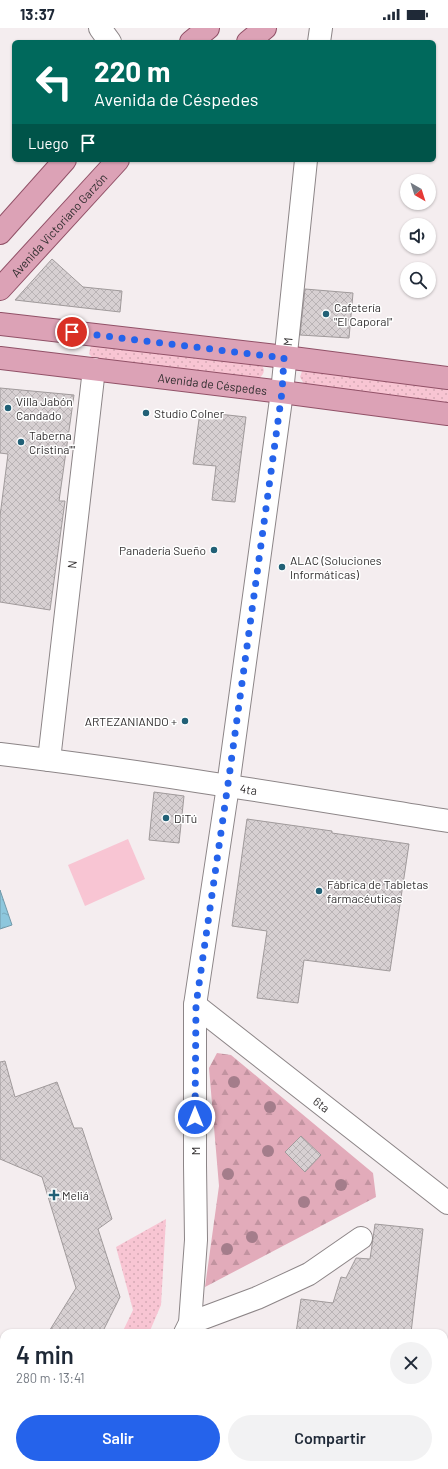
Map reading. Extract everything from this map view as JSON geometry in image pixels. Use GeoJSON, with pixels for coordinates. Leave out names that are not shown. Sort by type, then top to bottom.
{"type":"FeatureCollection","features":[{"type":"Feature","properties":{"kind":"main road"},"geometry":{"type":"LineString","coordinates":[[193,40],[208,28]]}},
{"type":"Feature","properties":{"kind":"main road"},"geometry":{"type":"LineString","coordinates":[[250,40],[265,28]]}},
{"type":"Feature","properties":{"kind":"main road"},"geometry":{"type":"LineString","coordinates":[[0,233],[63,162]]}},
{"type":"Feature","properties":{"kind":"main road","name":"Avenida Victoriano Garzón"},"geometry":{"type":"LineString","coordinates":[[0,289],[116,162]]}},
{"type":"Feature","properties":{"kind":"main road"},"geometry":{"type":"LineString","coordinates":[[0,324],[448,378]]}},
{"type":"Feature","properties":{"kind":"main road","name":"Avenida de Céspedes"},"geometry":{"type":"LineString","coordinates":[[0,358],[282,392],[448,414]]}},
{"type":"Feature","properties":{"kind":"street"},"geometry":{"type":"LineString","coordinates":[[100,28],[109,40]]}},
{"type":"Feature","properties":{"kind":"street"},"geometry":{"type":"LineString","coordinates":[[320,40],[321,28]]}},
{"type":"Feature","properties":{"kind":"street","name":"M"},"geometry":{"type":"LineString","coordinates":[[187,1328],[196,1240],[196,1005],[228,786],[282,392],[284,358],[306,162]]}},
{"type":"Feature","properties":{"kind":"street","name":"N"},"geometry":{"type":"LineString","coordinates":[[49,760],[94,369]]}},
{"type":"Feature","properties":{"kind":"street","name":"4ta"},"geometry":{"type":"LineString","coordinates":[[0,754],[228,786],[448,821]]}},
{"type":"Feature","properties":{"kind":"street","name":"6ta"},"geometry":{"type":"LineString","coordinates":[[196,1005],[448,1203]]}},
{"type":"Feature","properties":{"kind":"street"},"geometry":{"type":"LineString","coordinates":[[187,1328],[309,1274],[361,1238]]}},
{"type":"Feature","properties":{"kind":"shaded area"},"geometry":{"type":"Polygon","coordinates":[[[91,345],[261,364],[264,372],[258,379],[93,358],[89,354],[91,345]]]}},
{"type":"Feature","properties":{"kind":"shaded area"},"geometry":{"type":"Polygon","coordinates":[[[305,369],[448,386],[448,403],[304,384],[300,377],[302,371],[305,369]]]}},
{"type":"Feature","properties":{"kind":"shaded area"},"geometry":{"type":"Polygon","coordinates":[[[128,839],[145,879],[85,906],[68,865],[128,839]]]}},
{"type":"Feature","properties":{"kind":"shaded area"},"geometry":{"type":"Polygon","coordinates":[[[166,1219],[161,1305],[151,1329],[124,1329],[133,1310],[116,1247],[166,1219]]]}},
{"type":"Feature","properties":{"kind":"green space"},"geometry":{"type":"Polygon","coordinates":[[[217,1053],[231,1055],[373,1173],[376,1197],[205,1287],[219,1186],[209,1068],[217,1053]]]}},
{"type":"Feature","properties":{"kind":"water"},"geometry":{"type":"Polygon","coordinates":[[[0,890],[12,925],[0,929],[0,890]]]}},
{"type":"Feature","properties":{"kind":"building"},"geometry":{"type":"Polygon","coordinates":[[[52,259],[83,287],[122,291],[120,312],[15,300],[52,259]]]}},
{"type":"Feature","properties":{"kind":"building","name":"Cafetería \"El Caporal\""},"geometry":{"type":"Polygon","coordinates":[[[305,289],[353,293],[349,338],[300,335],[305,289]]]}},
{"type":"Feature","properties":{"kind":"building"},"geometry":{"type":"Polygon","coordinates":[[[0,388],[74,395],[59,501],[65,501],[50,610],[0,602],[0,516],[8,454],[0,453],[0,388]]]}},
{"type":"Feature","properties":{"kind":"building"},"geometry":{"type":"Polygon","coordinates":[[[200,412],[246,417],[235,502],[212,500],[216,466],[193,464],[200,412]]]}},
{"type":"Feature","properties":{"kind":"building","name":"DiTú"},"geometry":{"type":"Polygon","coordinates":[[[154,792],[184,796],[179,843],[149,840],[154,792]]]}},
{"type":"Feature","properties":{"kind":"building","name":"Fábrica de Tabletas farmacéuticas"},"geometry":{"type":"Polygon","coordinates":[[[247,819],[409,844],[390,971],[304,960],[298,1003],[257,998],[267,931],[232,926],[247,819]]]}},
{"type":"Feature","properties":{"kind":"building"},"geometry":{"type":"Polygon","coordinates":[[[5,1061],[15,1097],[57,1082],[74,1128],[82,1128],[112,1219],[98,1229],[120,1297],[104,1329],[50,1329],[76,1288],[42,1177],[0,1159],[0,1062],[5,1061]]]}},
{"type":"Feature","properties":{"kind":"building"},"geometry":{"type":"Polygon","coordinates":[[[301,1136],[321,1155],[305,1172],[285,1152],[301,1136]]]}},
{"type":"Feature","properties":{"kind":"building"},"geometry":{"type":"Polygon","coordinates":[[[375,1224],[423,1229],[411,1329],[297,1329],[301,1299],[333,1303],[341,1277],[346,1278],[356,1258],[370,1259],[375,1224]]]}},
{"type":"Feature","properties":{"kind":"place","name":"Cafetería \"El Caporal\""},"geometry":{"type":"Point","coordinates":[326,314]}},
{"type":"Feature","properties":{"kind":"place","name":"Villa Jabón Candado"},"geometry":{"type":"Point","coordinates":[8,408]}},
{"type":"Feature","properties":{"kind":"place","name":"Studio Colner"},"geometry":{"type":"Point","coordinates":[146,413]}},
{"type":"Feature","properties":{"kind":"place","name":"Taberna Cristina\"\""},"geometry":{"type":"Point","coordinates":[21,442]}},
{"type":"Feature","properties":{"kind":"place","name":"Panadería Sueño"},"geometry":{"type":"Point","coordinates":[214,550]}},
{"type":"Feature","properties":{"kind":"place","name":"ALAC (Soluciones Informáticas)"},"geometry":{"type":"Point","coordinates":[282,567]}},
{"type":"Feature","properties":{"kind":"place","name":"ARTEZANIANDO +"},"geometry":{"type":"Point","coordinates":[185,721]}},
{"type":"Feature","properties":{"kind":"place","name":"DiTú"},"geometry":{"type":"Point","coordinates":[166,818]}},
{"type":"Feature","properties":{"kind":"place","name":"Fábrica de Tabletas farmacéuticas"},"geometry":{"type":"Point","coordinates":[319,891]}},
{"type":"Feature","properties":{"kind":"place","name":"Meliá"},"geometry":{"type":"Point","coordinates":[54,1195]}},
{"type":"Feature","properties":{"kind":"route"},"geometry":{"type":"LineString","coordinates":[[72,332],[284,358],[282,392],[196,1005],[195,1117]]}}]}
